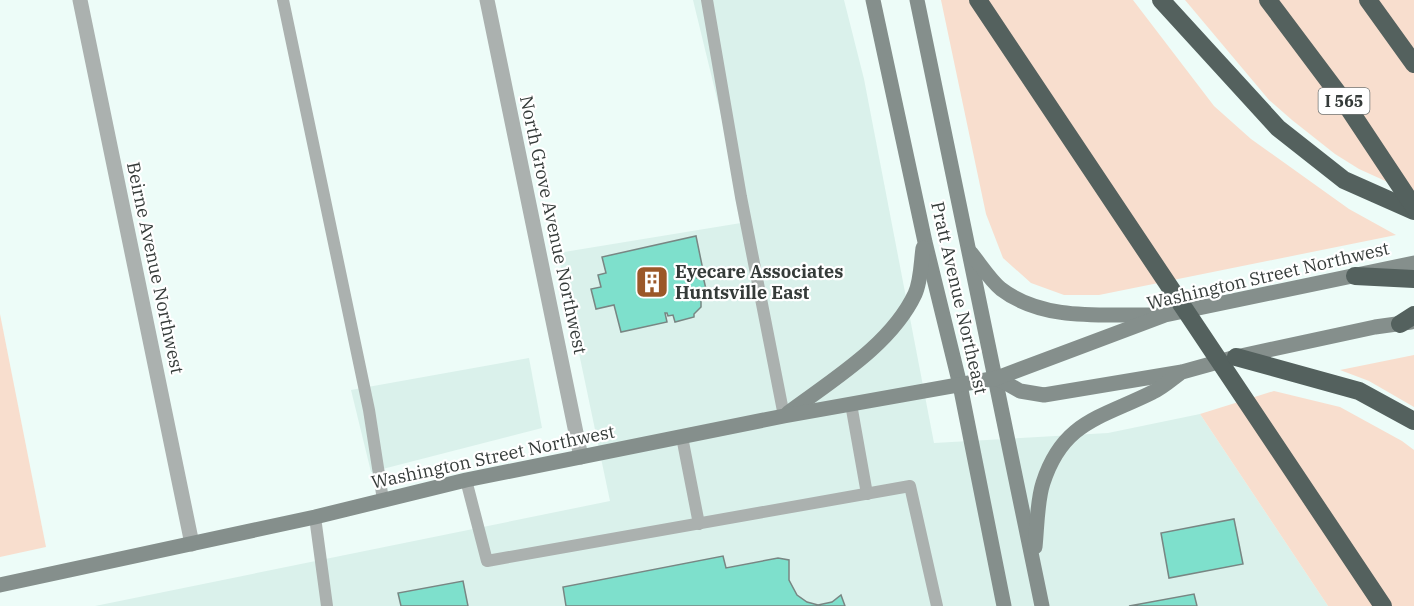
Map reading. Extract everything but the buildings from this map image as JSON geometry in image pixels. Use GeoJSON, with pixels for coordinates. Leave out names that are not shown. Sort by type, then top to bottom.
{"type":"FeatureCollection","features":[{"type":"Feature","properties":{"kind":"highway"},"geometry":{"type":"LineString","coordinates":[[978,0],[1383,606]]}},
{"type":"Feature","properties":{"kind":"highway"},"geometry":{"type":"LineString","coordinates":[[1161,0],[1278,128],[1344,180],[1414,209]]}},
{"type":"Feature","properties":{"kind":"highway","name":"I 565"},"geometry":{"type":"LineString","coordinates":[[1268,0],[1344,100],[1414,209]]}},
{"type":"Feature","properties":{"kind":"highway"},"geometry":{"type":"LineString","coordinates":[[1368,0],[1414,64]]}},
{"type":"Feature","properties":{"kind":"highway"},"geometry":{"type":"LineString","coordinates":[[1355,276],[1414,279]]}},
{"type":"Feature","properties":{"kind":"highway"},"geometry":{"type":"LineString","coordinates":[[1236,357],[1359,391],[1414,421]]}},
{"type":"Feature","properties":{"kind":"main road","name":"Pratt Avenue Northeast"},"geometry":{"type":"LineString","coordinates":[[873,0],[924,242],[960,385],[1004,606]]}},
{"type":"Feature","properties":{"kind":"main road","name":"Pratt Avenue Northeast"},"geometry":{"type":"LineString","coordinates":[[917,0],[1042,606]]}},
{"type":"Feature","properties":{"kind":"main road"},"geometry":{"type":"LineString","coordinates":[[784,416],[862,358],[896,323],[916,292],[924,242]]}},
{"type":"Feature","properties":{"kind":"main road"},"geometry":{"type":"LineString","coordinates":[[970,250],[1000,288],[1019,300],[1042,310],[1081,314],[1165,315]]}},
{"type":"Feature","properties":{"kind":"main road","name":"Washington Street Northwest"},"geometry":{"type":"LineString","coordinates":[[0,585],[315,517],[466,480],[784,416],[996,378],[1165,315],[1414,263]]}},
{"type":"Feature","properties":{"kind":"main road"},"geometry":{"type":"LineString","coordinates":[[996,378],[1020,391],[1044,395],[1182,372],[1236,357],[1409,320]]}},
{"type":"Feature","properties":{"kind":"main road"},"geometry":{"type":"LineString","coordinates":[[1034,562],[1042,484],[1057,451],[1066,439],[1113,409],[1154,392],[1182,372]]}},
{"type":"Feature","properties":{"kind":"street","name":"Beirne Avenue Northwest"},"geometry":{"type":"LineString","coordinates":[[80,0],[192,543]]}},
{"type":"Feature","properties":{"kind":"street","name":"North Grove Avenue Northwest"},"geometry":{"type":"LineString","coordinates":[[487,0],[581,457]]}},
{"type":"Feature","properties":{"kind":"lane"},"geometry":{"type":"LineString","coordinates":[[283,0],[369,410],[383,500]]}},
{"type":"Feature","properties":{"kind":"lane"},"geometry":{"type":"LineString","coordinates":[[707,0],[741,197],[784,416]]}},
{"type":"Feature","properties":{"kind":"lane"},"geometry":{"type":"LineString","coordinates":[[851,404],[867,494]]}},
{"type":"Feature","properties":{"kind":"lane"},"geometry":{"type":"LineString","coordinates":[[682,437],[699,524]]}},
{"type":"Feature","properties":{"kind":"lane"},"geometry":{"type":"LineString","coordinates":[[466,480],[487,561],[910,486],[937,606]]}},
{"type":"Feature","properties":{"kind":"lane"},"geometry":{"type":"LineString","coordinates":[[315,517],[327,606]]}},
{"type":"Feature","properties":{"kind":"shaded area"},"geometry":{"type":"Polygon","coordinates":[[[693,0],[844,0],[864,79],[934,443],[1108,433],[1200,414],[1328,606],[95,606],[610,501],[558,253],[747,222],[693,0]]]}},
{"type":"Feature","properties":{"kind":"shaded area"},"geometry":{"type":"Polygon","coordinates":[[[941,0],[1133,0],[1214,106],[1251,139],[1349,209],[1396,235],[1099,295],[1064,295],[1031,283],[1003,258],[986,214],[941,0]]]}},
{"type":"Feature","properties":{"kind":"shaded area"},"geometry":{"type":"Polygon","coordinates":[[[1185,0],[1414,0],[1414,194],[1359,169],[1335,154],[1292,120],[1269,100],[1185,0]]]}},
{"type":"Feature","properties":{"kind":"shaded area"},"geometry":{"type":"Polygon","coordinates":[[[0,314],[46,547],[0,557],[0,314]]]}},
{"type":"Feature","properties":{"kind":"shaded area"},"geometry":{"type":"Polygon","coordinates":[[[1414,355],[1414,407],[1369,381],[1340,370],[1414,355]]]}},
{"type":"Feature","properties":{"kind":"shaded area"},"geometry":{"type":"Polygon","coordinates":[[[529,358],[542,428],[371,472],[351,390],[529,358]]]}},
{"type":"Feature","properties":{"kind":"shaded area"},"geometry":{"type":"Polygon","coordinates":[[[1274,391],[1340,407],[1414,450],[1414,606],[1328,606],[1200,414],[1274,391]]]}},
{"type":"Feature","properties":{"kind":"place","name":"Eyecare Associates Huntsville East"},"geometry":{"type":"Point","coordinates":[652,282]}}]}
